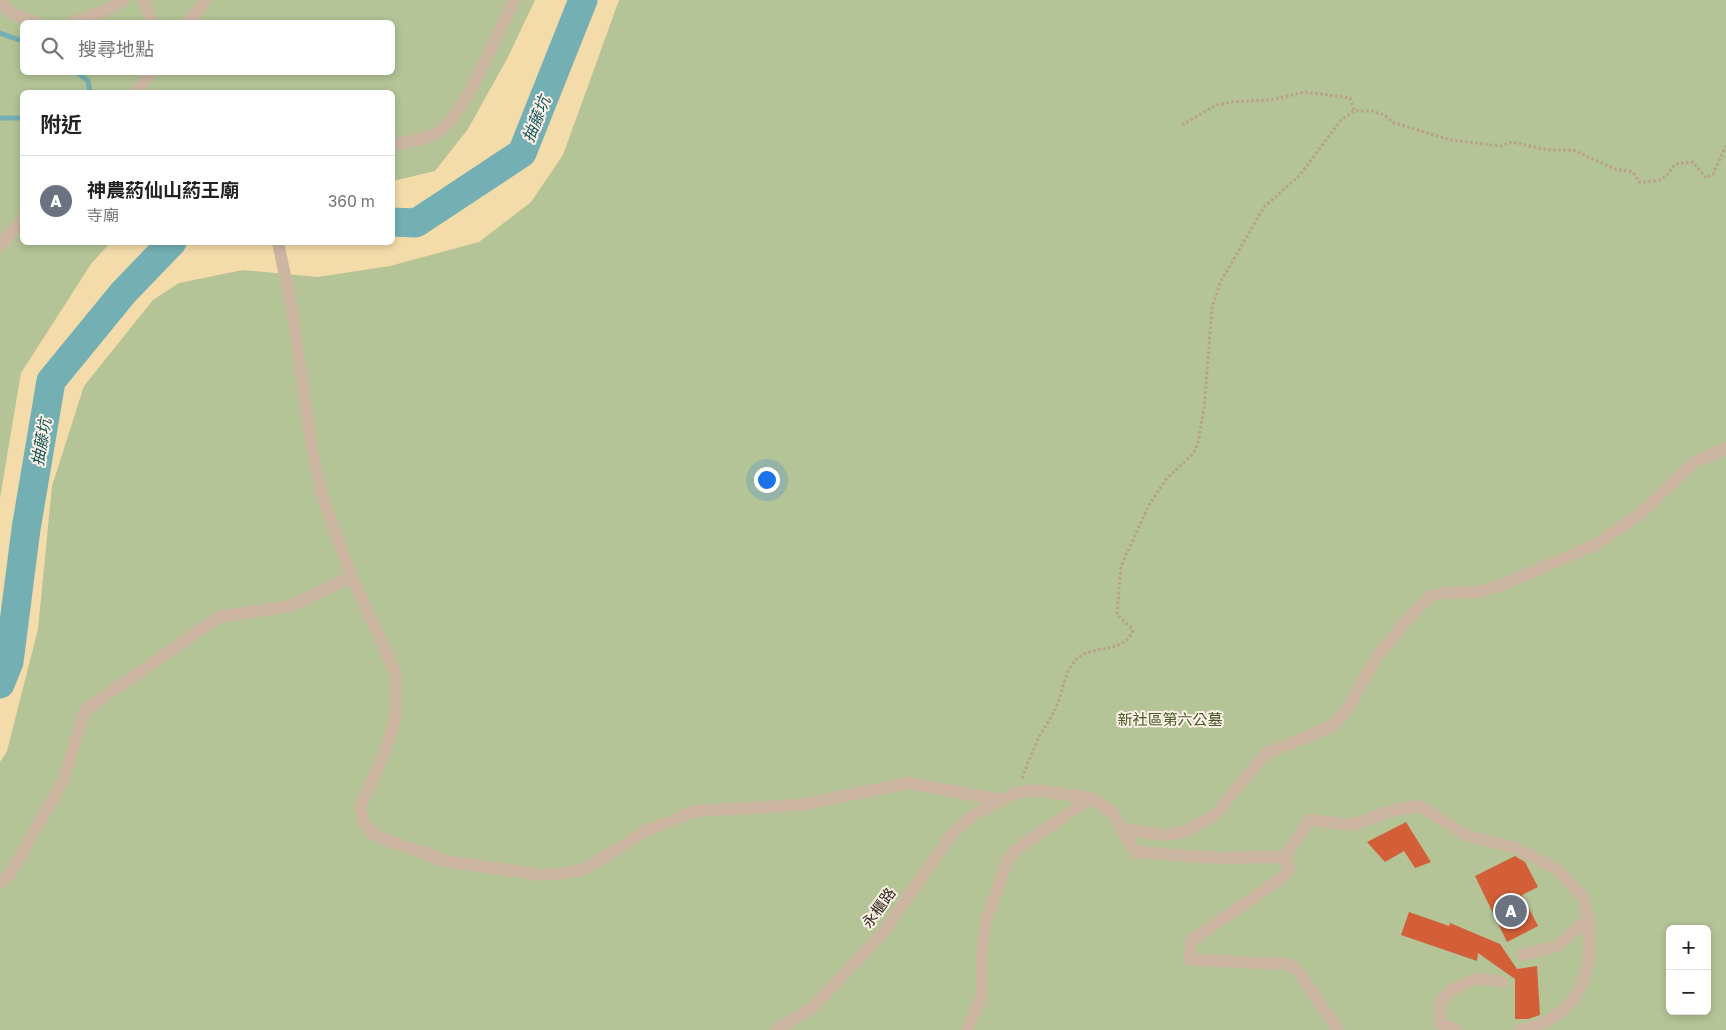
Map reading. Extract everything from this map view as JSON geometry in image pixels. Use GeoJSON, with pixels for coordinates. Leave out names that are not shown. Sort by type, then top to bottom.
{"type":"FeatureCollection","features":[{"type":"Feature","properties":{"kind":"street"},"geometry":{"type":"LineString","coordinates":[[79,20],[102,12],[122,0]]}},
{"type":"Feature","properties":{"kind":"street"},"geometry":{"type":"LineString","coordinates":[[143,0],[151,20]]}},
{"type":"Feature","properties":{"kind":"street"},"geometry":{"type":"LineString","coordinates":[[191,20],[206,0]]}},
{"type":"Feature","properties":{"kind":"street"},"geometry":{"type":"LineString","coordinates":[[395,144],[438,133],[458,110],[473,85],[514,0]]}},
{"type":"Feature","properties":{"kind":"street"},"geometry":{"type":"LineString","coordinates":[[0,3],[15,15],[31,20]]}},
{"type":"Feature","properties":{"kind":"street"},"geometry":{"type":"LineString","coordinates":[[138,90],[150,75]]}},
{"type":"Feature","properties":{"kind":"street"},"geometry":{"type":"LineString","coordinates":[[0,246],[20,222]]}},
{"type":"Feature","properties":{"kind":"street"},"geometry":{"type":"LineString","coordinates":[[279,245],[292,309],[312,450],[323,499],[352,577],[396,674],[396,716],[385,752],[360,807],[364,823],[374,835],[390,843],[445,861],[542,875],[583,870],[646,831],[695,811],[800,805],[908,783],[1001,800]]}},
{"type":"Feature","properties":{"kind":"street"},"geometry":{"type":"LineString","coordinates":[[1121,829],[1166,835],[1184,832],[1215,816],[1264,754],[1332,726],[1346,712],[1376,658],[1411,615],[1431,596],[1443,593],[1478,592],[1502,585],[1595,545],[1640,514],[1693,463],[1723,451]]}},
{"type":"Feature","properties":{"kind":"street"},"geometry":{"type":"LineString","coordinates":[[0,883],[10,874],[63,781],[85,710],[219,617],[290,606],[352,577]]}},
{"type":"Feature","properties":{"kind":"street"},"geometry":{"type":"LineString","coordinates":[[1016,793],[1034,790],[1091,798],[1112,812],[1135,852],[1215,858],[1285,857]]}},
{"type":"Feature","properties":{"kind":"street","name":"永櫃路"},"geometry":{"type":"LineString","coordinates":[[776,1030],[812,1008],[882,934],[952,834],[972,816],[1016,793]]}},
{"type":"Feature","properties":{"kind":"street"},"geometry":{"type":"LineString","coordinates":[[967,1030],[982,995],[982,953],[986,921],[1007,861],[1014,851],[1091,798]]}},
{"type":"Feature","properties":{"kind":"street"},"geometry":{"type":"LineString","coordinates":[[1285,857],[1309,820],[1353,825],[1394,810],[1419,806],[1468,836],[1516,848],[1558,870],[1584,898],[1591,943],[1584,983],[1563,1011],[1542,1026],[1520,1030]]}},
{"type":"Feature","properties":{"kind":"street"},"geometry":{"type":"LineString","coordinates":[[1285,857],[1289,868],[1282,878],[1192,940],[1189,960],[1287,964],[1298,970],[1338,1030]]}},
{"type":"Feature","properties":{"kind":"street"},"geometry":{"type":"LineString","coordinates":[[1523,955],[1557,946],[1588,918]]}},
{"type":"Feature","properties":{"kind":"street"},"geometry":{"type":"LineString","coordinates":[[1457,1030],[1441,1024],[1440,1002],[1450,991],[1477,978],[1502,982]]}},
{"type":"Feature","properties":{"kind":"path"},"geometry":{"type":"LineString","coordinates":[[1182,124],[1216,105],[1246,100],[1281,99],[1305,92],[1350,98],[1354,111]]}},
{"type":"Feature","properties":{"kind":"path"},"geometry":{"type":"LineString","coordinates":[[1016,793],[1037,740],[1057,706],[1071,667],[1078,658],[1088,652],[1124,643],[1130,638],[1133,630],[1117,614],[1119,572],[1149,505],[1167,478],[1193,454],[1198,443],[1204,409],[1212,308],[1220,283],[1264,207],[1300,175],[1341,120],[1354,111],[1372,111],[1394,123],[1451,140],[1501,146],[1512,142],[1548,150],[1574,150],[1615,169],[1633,172],[1639,182],[1657,182],[1670,173],[1675,164],[1684,162],[1693,162],[1706,178],[1713,174],[1726,146]]}},
{"type":"Feature","properties":{"kind":"green space","name":"新社區第六公墓"},"geometry":{"type":"Polygon","coordinates":[[[0,0],[1726,0],[1726,1030],[0,1030],[0,0]]]}},
{"type":"Feature","properties":{"kind":"sand","name":"抽藤坑"},"geometry":{"type":"Polygon","coordinates":[[[535,0],[619,0],[563,155],[531,202],[479,242],[390,266],[318,277],[243,270],[179,283],[153,300],[84,386],[52,486],[38,629],[7,751],[0,762],[0,498],[21,373],[91,264],[108,245],[395,245],[395,181],[435,171],[468,129],[508,57],[535,0]]]}},
{"type":"Feature","properties":{"kind":"building"},"geometry":{"type":"Polygon","coordinates":[[[1406,822],[1431,862],[1415,868],[1404,851],[1385,862],[1367,842],[1406,822]]]}},
{"type":"Feature","properties":{"kind":"building"},"geometry":{"type":"Polygon","coordinates":[[[1515,856],[1525,862],[1538,887],[1522,895],[1538,926],[1507,942],[1475,876],[1515,856]]]}},
{"type":"Feature","properties":{"kind":"building"},"geometry":{"type":"Polygon","coordinates":[[[1409,912],[1449,926],[1450,923],[1500,944],[1517,969],[1537,966],[1540,1015],[1528,1019],[1515,1019],[1515,979],[1478,953],[1477,961],[1401,935],[1409,912]]]}},
{"type":"Feature","properties":{"kind":"waterway","name":"抽藤坑"},"geometry":{"type":"LineString","coordinates":[[395,222],[416,223],[522,153],[583,0]]}},
{"type":"Feature","properties":{"kind":"waterway"},"geometry":{"type":"LineString","coordinates":[[0,33],[20,40]]}},
{"type":"Feature","properties":{"kind":"waterway"},"geometry":{"type":"LineString","coordinates":[[81,75],[88,81],[90,90]]}},
{"type":"Feature","properties":{"kind":"waterway"},"geometry":{"type":"LineString","coordinates":[[0,118],[20,118]]}},
{"type":"Feature","properties":{"kind":"waterway","name":"抽藤坑"},"geometry":{"type":"LineString","coordinates":[[0,684],[9,662],[26,529],[51,381],[123,293],[169,245]]}},
{"type":"Feature","properties":{"kind":"place","name":"神農葯仙山葯王廟"},"geometry":{"type":"Point","coordinates":[1511,911]}}]}
